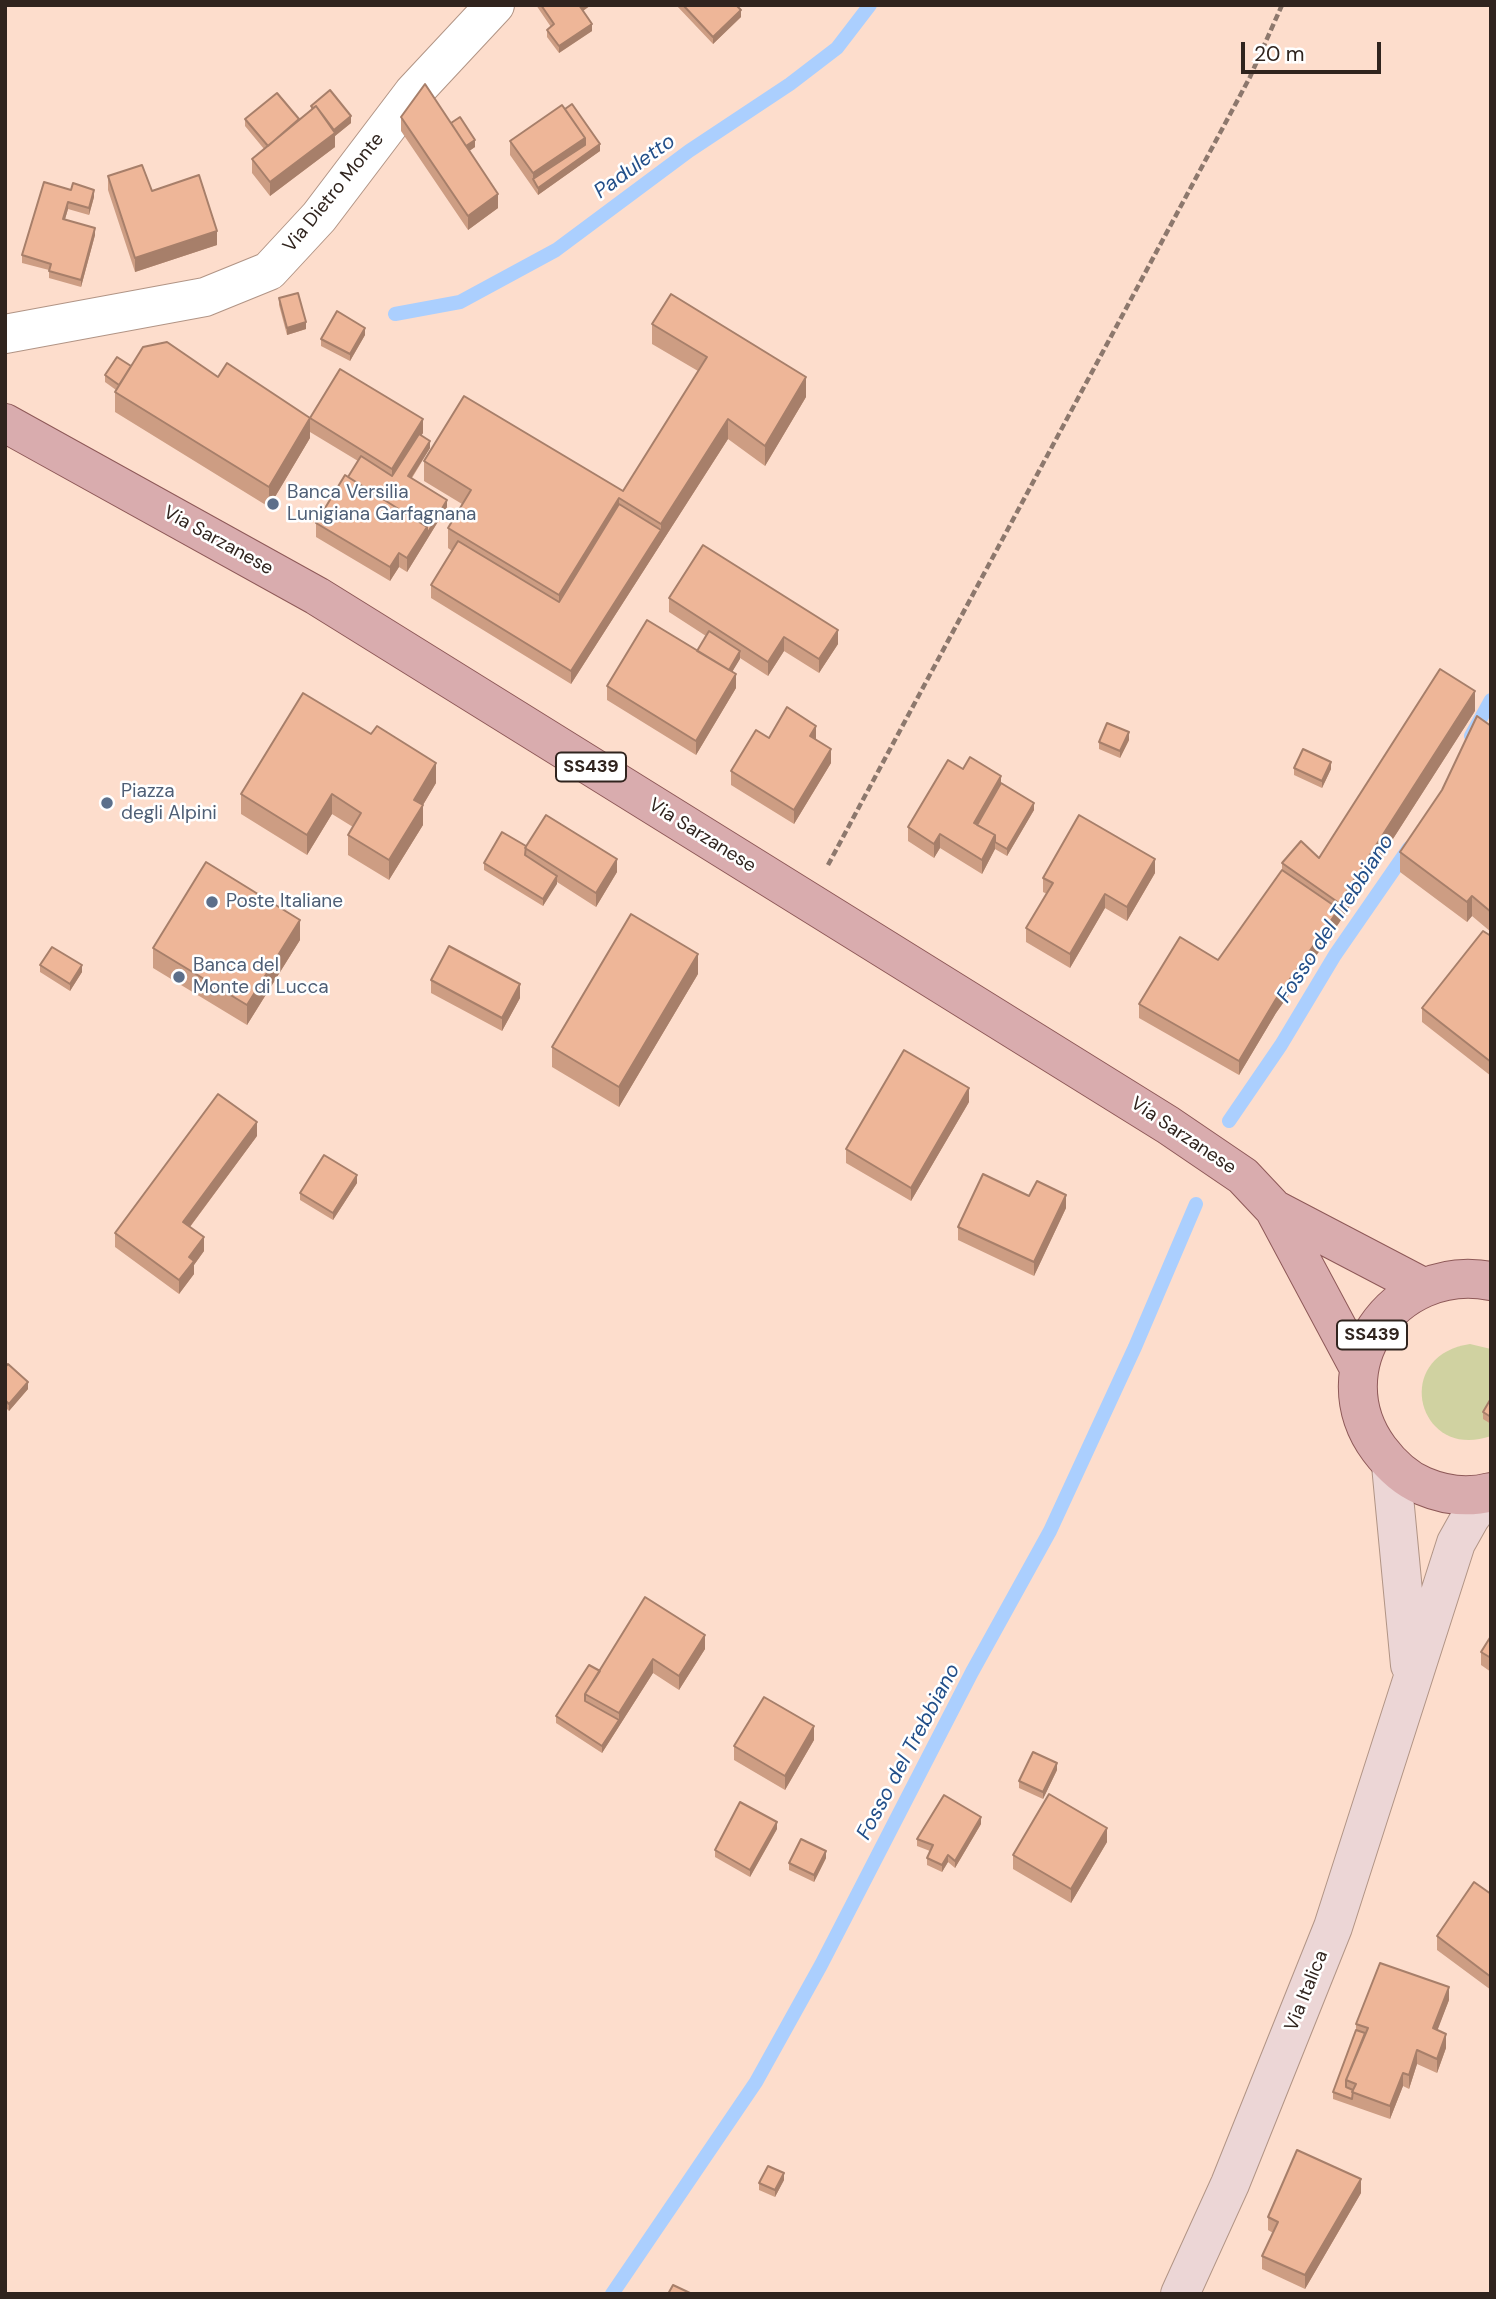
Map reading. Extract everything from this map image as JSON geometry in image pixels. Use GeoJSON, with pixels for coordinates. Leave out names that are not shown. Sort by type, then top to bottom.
{"type":"FeatureCollection","features":[{"type":"Feature","properties":{"kind":"main road","name":"Via Sarzanese"},"geometry":{"type":"LineString","coordinates":[[5,423],[317,596],[1168,1125],[1243,1176],[1274,1209]]}},
{"type":"Feature","properties":{"kind":"main road","name":"SS439"},"geometry":{"type":"LineString","coordinates":[[1274,1209],[1423,1287]]}},
{"type":"Feature","properties":{"kind":"main road","name":"SS439"},"geometry":{"type":"LineString","coordinates":[[1274,1209],[1359,1368]]}},
{"type":"Feature","properties":{"kind":"main road","name":"SS439"},"geometry":{"type":"LineString","coordinates":[[1489,1493],[1462,1496],[1436,1492],[1411,1481],[1391,1465],[1370,1437],[1359,1404],[1359,1368],[1367,1343],[1381,1320],[1399,1300],[1423,1287],[1444,1280],[1466,1278],[1491,1281]]}},
{"type":"Feature","properties":{"kind":"main road","name":"Via Italica"},"geometry":{"type":"LineString","coordinates":[[1391,1465],[1411,1679]]}},
{"type":"Feature","properties":{"kind":"main road","name":"Via Italica"},"geometry":{"type":"LineString","coordinates":[[1180,2294],[1230,2184],[1333,1927],[1456,1543],[1489,1493]]}},
{"type":"Feature","properties":{"kind":"street","name":"Via Dietro Monte"},"geometry":{"type":"LineString","coordinates":[[5,334],[205,297],[269,271],[319,217],[413,93],[495,5]]}},
{"type":"Feature","properties":{"kind":"path"},"geometry":{"type":"LineString","coordinates":[[804,899],[829,864],[1243,90],[1282,5]]}},
{"type":"Feature","properties":{"kind":"green space"},"geometry":{"type":"Polygon","coordinates":[[[1470,1344],[1491,1349],[1491,1436],[1466,1440],[1446,1434],[1431,1421],[1423,1404],[1422,1385],[1429,1367],[1445,1352],[1470,1344]]]}},
{"type":"Feature","properties":{"kind":"building"},"geometry":{"type":"Polygon","coordinates":[[[541,5],[579,5],[592,24],[559,46],[547,30],[554,24],[541,5]]]}},
{"type":"Feature","properties":{"kind":"building"},"geometry":{"type":"Polygon","coordinates":[[[683,5],[736,5],[741,10],[713,37],[683,5]]]}},
{"type":"Feature","properties":{"kind":"building"},"geometry":{"type":"Polygon","coordinates":[[[425,84],[498,194],[468,216],[401,117],[425,84]]]}},
{"type":"Feature","properties":{"kind":"building"},"geometry":{"type":"Polygon","coordinates":[[[330,90],[351,116],[334,130],[316,106],[311,106],[330,90]]]}},
{"type":"Feature","properties":{"kind":"building"},"geometry":{"type":"Polygon","coordinates":[[[277,93],[299,119],[268,146],[245,119],[277,93]]]}},
{"type":"Feature","properties":{"kind":"building"},"geometry":{"type":"Polygon","coordinates":[[[572,104],[600,144],[538,188],[533,179],[585,145],[585,138],[565,109],[572,104]]]}},
{"type":"Feature","properties":{"kind":"building"},"geometry":{"type":"Polygon","coordinates":[[[562,105],[585,138],[533,173],[510,141],[562,105]]]}},
{"type":"Feature","properties":{"kind":"building"},"geometry":{"type":"Polygon","coordinates":[[[316,106],[335,133],[270,182],[252,159],[316,106]]]}},
{"type":"Feature","properties":{"kind":"building"},"geometry":{"type":"Polygon","coordinates":[[[460,117],[475,140],[466,146],[451,123],[460,117]]]}},
{"type":"Feature","properties":{"kind":"building"},"geometry":{"type":"Polygon","coordinates":[[[142,165],[152,191],[199,175],[217,231],[135,258],[108,176],[142,165]]]}},
{"type":"Feature","properties":{"kind":"building"},"geometry":{"type":"Polygon","coordinates":[[[44,182],[71,190],[73,183],[94,190],[89,208],[68,202],[63,219],[95,228],[81,280],[49,271],[51,264],[22,255],[44,182]]]}},
{"type":"Feature","properties":{"kind":"building"},"geometry":{"type":"Polygon","coordinates":[[[298,293],[306,322],[287,328],[279,298],[298,293]]]}},
{"type":"Feature","properties":{"kind":"building"},"geometry":{"type":"Polygon","coordinates":[[[671,294],[806,377],[765,446],[728,419],[661,524],[619,498],[559,595],[448,528],[471,490],[424,461],[464,396],[623,491],[707,357],[652,324],[671,294]]]}},
{"type":"Feature","properties":{"kind":"building"},"geometry":{"type":"Polygon","coordinates":[[[337,311],[365,328],[350,354],[321,339],[337,311]]]}},
{"type":"Feature","properties":{"kind":"building"},"geometry":{"type":"Polygon","coordinates":[[[167,342],[218,377],[227,363],[310,418],[269,487],[115,392],[143,347],[167,342]]]}},
{"type":"Feature","properties":{"kind":"building"},"geometry":{"type":"Polygon","coordinates":[[[117,357],[131,366],[119,385],[105,375],[117,357]]]}},
{"type":"Feature","properties":{"kind":"building"},"geometry":{"type":"Polygon","coordinates":[[[340,369],[423,419],[392,469],[310,418],[340,369]]]}},
{"type":"Feature","properties":{"kind":"building"},"geometry":{"type":"Polygon","coordinates":[[[419,434],[430,441],[408,476],[447,500],[427,534],[427,527],[348,477],[361,456],[392,476],[419,434]]]}},
{"type":"Feature","properties":{"kind":"building"},"geometry":{"type":"Polygon","coordinates":[[[345,475],[427,527],[407,558],[399,553],[390,567],[316,523],[345,475]]]}},
{"type":"Feature","properties":{"kind":"building"},"geometry":{"type":"Polygon","coordinates":[[[619,504],[661,530],[571,671],[431,585],[458,541],[559,602],[619,504]]]}},
{"type":"Feature","properties":{"kind":"building"},"geometry":{"type":"Polygon","coordinates":[[[703,545],[838,630],[819,659],[784,637],[768,662],[669,598],[703,545]]]}},
{"type":"Feature","properties":{"kind":"building"},"geometry":{"type":"Polygon","coordinates":[[[647,620],[736,674],[696,741],[607,686],[647,620]]]}},
{"type":"Feature","properties":{"kind":"building"},"geometry":{"type":"Polygon","coordinates":[[[709,631],[740,651],[729,670],[697,651],[709,631]]]}},
{"type":"Feature","properties":{"kind":"building"},"geometry":{"type":"Polygon","coordinates":[[[1440,669],[1475,691],[1339,903],[1282,863],[1301,841],[1319,858],[1440,669]]]}},
{"type":"Feature","properties":{"kind":"building"},"geometry":{"type":"Polygon","coordinates":[[[303,693],[371,734],[377,726],[436,763],[414,800],[423,805],[389,860],[348,835],[361,813],[332,794],[307,835],[241,794],[303,693]]]}},
{"type":"Feature","properties":{"kind":"building"},"geometry":{"type":"Polygon","coordinates":[[[787,707],[816,726],[810,736],[831,749],[794,810],[731,771],[756,730],[769,738],[787,707]]]}},
{"type":"Feature","properties":{"kind":"building"},"geometry":{"type":"Polygon","coordinates":[[[1477,716],[1491,726],[1491,912],[1472,896],[1467,902],[1400,852],[1442,790],[1477,716]]]}},
{"type":"Feature","properties":{"kind":"building"},"geometry":{"type":"Polygon","coordinates":[[[1107,723],[1129,732],[1120,751],[1099,742],[1107,723]]]}},
{"type":"Feature","properties":{"kind":"building"},"geometry":{"type":"Polygon","coordinates":[[[1303,749],[1331,762],[1322,781],[1294,768],[1303,749]]]}},
{"type":"Feature","properties":{"kind":"building"},"geometry":{"type":"Polygon","coordinates":[[[970,757],[1001,776],[974,823],[995,835],[982,860],[940,834],[934,844],[908,827],[948,760],[963,769],[970,757]]]}},
{"type":"Feature","properties":{"kind":"building"},"geometry":{"type":"Polygon","coordinates":[[[1001,783],[1034,803],[1007,849],[995,842],[995,835],[977,825],[1001,783]]]}},
{"type":"Feature","properties":{"kind":"building"},"geometry":{"type":"Polygon","coordinates":[[[546,815],[617,859],[596,893],[525,848],[546,815]]]}},
{"type":"Feature","properties":{"kind":"building"},"geometry":{"type":"Polygon","coordinates":[[[1079,815],[1155,859],[1127,907],[1105,894],[1070,954],[1026,928],[1053,883],[1043,878],[1079,815]]]}},
{"type":"Feature","properties":{"kind":"building"},"geometry":{"type":"Polygon","coordinates":[[[502,832],[526,846],[525,855],[557,876],[543,899],[484,863],[502,832]]]}},
{"type":"Feature","properties":{"kind":"building"},"geometry":{"type":"Polygon","coordinates":[[[206,862],[300,920],[247,1005],[153,948],[206,862]]]}},
{"type":"Feature","properties":{"kind":"building"},"geometry":{"type":"Polygon","coordinates":[[[1282,870],[1339,909],[1276,999],[1239,1061],[1139,1004],[1180,937],[1218,960],[1282,870]]]}},
{"type":"Feature","properties":{"kind":"building"},"geometry":{"type":"Polygon","coordinates":[[[631,914],[698,954],[619,1087],[552,1047],[631,914]]]}},
{"type":"Feature","properties":{"kind":"building"},"geometry":{"type":"Polygon","coordinates":[[[1483,931],[1491,936],[1491,1062],[1422,1008],[1483,931]]]}},
{"type":"Feature","properties":{"kind":"building"},"geometry":{"type":"Polygon","coordinates":[[[449,946],[520,984],[502,1018],[431,980],[449,946]]]}},
{"type":"Feature","properties":{"kind":"building"},"geometry":{"type":"Polygon","coordinates":[[[52,947],[82,965],[70,984],[40,965],[52,947]]]}},
{"type":"Feature","properties":{"kind":"building"},"geometry":{"type":"Polygon","coordinates":[[[904,1050],[969,1088],[911,1188],[846,1149],[904,1050]]]}},
{"type":"Feature","properties":{"kind":"building"},"geometry":{"type":"Polygon","coordinates":[[[218,1094],[257,1122],[183,1222],[204,1237],[189,1257],[194,1261],[179,1280],[115,1233],[218,1094]]]}},
{"type":"Feature","properties":{"kind":"building"},"geometry":{"type":"Polygon","coordinates":[[[324,1155],[357,1175],[333,1213],[300,1193],[324,1155]]]}},
{"type":"Feature","properties":{"kind":"building"},"geometry":{"type":"Polygon","coordinates":[[[983,1174],[1029,1196],[1037,1181],[1066,1195],[1034,1262],[958,1227],[983,1174]]]}},
{"type":"Feature","properties":{"kind":"building"},"geometry":{"type":"Polygon","coordinates":[[[8,1364],[28,1382],[9,1404],[5,1400],[5,1367],[8,1364]]]}},
{"type":"Feature","properties":{"kind":"building"},"geometry":{"type":"Polygon","coordinates":[[[1491,1400],[1491,1417],[1483,1412],[1491,1400]]]}},
{"type":"Feature","properties":{"kind":"building"},"geometry":{"type":"Polygon","coordinates":[[[645,1597],[705,1635],[679,1676],[653,1659],[619,1713],[585,1694],[645,1597]]]}},
{"type":"Feature","properties":{"kind":"building"},"geometry":{"type":"Polygon","coordinates":[[[1491,1636],[1491,1658],[1481,1652],[1491,1636]]]}},
{"type":"Feature","properties":{"kind":"building"},"geometry":{"type":"Polygon","coordinates":[[[589,1665],[600,1671],[585,1694],[585,1701],[619,1720],[602,1746],[556,1716],[589,1665]]]}},
{"type":"Feature","properties":{"kind":"building"},"geometry":{"type":"Polygon","coordinates":[[[764,1697],[814,1726],[785,1776],[734,1746],[764,1697]]]}},
{"type":"Feature","properties":{"kind":"building"},"geometry":{"type":"Polygon","coordinates":[[[1033,1752],[1057,1763],[1043,1792],[1019,1781],[1033,1752]]]}},
{"type":"Feature","properties":{"kind":"building"},"geometry":{"type":"Polygon","coordinates":[[[1049,1794],[1107,1828],[1071,1889],[1013,1855],[1049,1794]]]}},
{"type":"Feature","properties":{"kind":"building"},"geometry":{"type":"Polygon","coordinates":[[[944,1795],[981,1817],[955,1861],[948,1855],[942,1865],[927,1858],[933,1845],[917,1839],[944,1795]]]}},
{"type":"Feature","properties":{"kind":"building"},"geometry":{"type":"Polygon","coordinates":[[[740,1802],[777,1822],[750,1870],[715,1850],[740,1802]]]}},
{"type":"Feature","properties":{"kind":"building"},"geometry":{"type":"Polygon","coordinates":[[[801,1839],[826,1851],[814,1875],[789,1863],[801,1839]]]}},
{"type":"Feature","properties":{"kind":"building"},"geometry":{"type":"Polygon","coordinates":[[[1474,1882],[1491,1894],[1491,1977],[1437,1936],[1474,1882]]]}},
{"type":"Feature","properties":{"kind":"building"},"geometry":{"type":"Polygon","coordinates":[[[1380,1963],[1449,1987],[1433,2028],[1446,2034],[1437,2059],[1417,2050],[1409,2075],[1403,2073],[1390,2106],[1352,2092],[1356,2084],[1346,2080],[1368,2028],[1356,2024],[1380,1963]]]}},
{"type":"Feature","properties":{"kind":"building"},"geometry":{"type":"Polygon","coordinates":[[[1356,2030],[1365,2033],[1346,2080],[1346,2087],[1353,2090],[1352,2099],[1333,2092],[1356,2030]]]}},
{"type":"Feature","properties":{"kind":"building"},"geometry":{"type":"Polygon","coordinates":[[[1297,2150],[1361,2179],[1305,2275],[1262,2256],[1278,2222],[1268,2217],[1297,2150]]]}},
{"type":"Feature","properties":{"kind":"building"},"geometry":{"type":"Polygon","coordinates":[[[768,2166],[784,2173],[775,2190],[759,2183],[768,2166]]]}},
{"type":"Feature","properties":{"kind":"building"},"geometry":{"type":"Polygon","coordinates":[[[673,2285],[690,2293],[668,2294],[673,2285]]]}},
{"type":"Feature","properties":{"kind":"waterway","name":"Paduletto"},"geometry":{"type":"LineString","coordinates":[[395,314],[460,302],[556,250],[689,151],[790,84],[837,48],[870,5]]}},
{"type":"Feature","properties":{"kind":"waterway","name":"Fosso del Trebbiano"},"geometry":{"type":"LineString","coordinates":[[1471,736],[1491,700]]}},
{"type":"Feature","properties":{"kind":"waterway","name":"Fosso del Trebbiano"},"geometry":{"type":"LineString","coordinates":[[1229,1121],[1281,1045],[1335,955],[1409,848]]}},
{"type":"Feature","properties":{"kind":"waterway","name":"Fosso del Trebbiano"},"geometry":{"type":"LineString","coordinates":[[612,2294],[756,2082],[821,1965],[972,1672],[1050,1531],[1135,1347],[1196,1204]]}},
{"type":"Feature","properties":{"kind":"place","name":"Banca Versilia Lunigiana Garfagnana"},"geometry":{"type":"Point","coordinates":[273,504]}},
{"type":"Feature","properties":{"kind":"place","name":"Piazza degli Alpini"},"geometry":{"type":"Point","coordinates":[107,803]}},
{"type":"Feature","properties":{"kind":"place","name":"Poste Italiane"},"geometry":{"type":"Point","coordinates":[212,902]}},
{"type":"Feature","properties":{"kind":"place","name":"Banca del Monte di Lucca"},"geometry":{"type":"Point","coordinates":[179,977]}}]}
